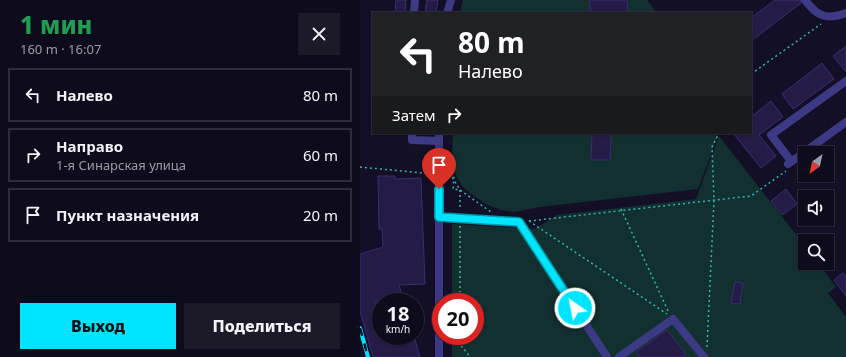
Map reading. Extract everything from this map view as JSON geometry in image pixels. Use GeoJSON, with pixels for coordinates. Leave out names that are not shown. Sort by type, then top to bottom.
{"type":"FeatureCollection","features":[{"type":"Feature","properties":{"kind":"street"},"geometry":{"type":"LineString","coordinates":[[414,12],[415,0]]}},
{"type":"Feature","properties":{"kind":"street"},"geometry":{"type":"LineString","coordinates":[[447,12],[451,0]]}},
{"type":"Feature","properties":{"kind":"street"},"geometry":{"type":"LineString","coordinates":[[805,0],[813,10],[825,17],[836,16],[846,12]]}},
{"type":"Feature","properties":{"kind":"street"},"geometry":{"type":"LineString","coordinates":[[846,81],[771,135],[789,165],[846,122]]}},
{"type":"Feature","properties":{"kind":"street"},"geometry":{"type":"LineString","coordinates":[[412,134],[412,140],[439,137],[439,357]]}},
{"type":"Feature","properties":{"kind":"street"},"geometry":{"type":"LineString","coordinates":[[439,217],[519,222],[607,357]]}},
{"type":"Feature","properties":{"kind":"street"},"geometry":{"type":"LineString","coordinates":[[619,357],[673,319],[706,353]]}},
{"type":"Feature","properties":{"kind":"path"},"geometry":{"type":"LineString","coordinates":[[752,73],[816,26],[823,23]]}},
{"type":"Feature","properties":{"kind":"path"},"geometry":{"type":"LineString","coordinates":[[706,353],[714,200],[712,147],[718,134]]}},
{"type":"Feature","properties":{"kind":"path"},"geometry":{"type":"LineString","coordinates":[[621,209],[671,317],[528,221],[621,209],[751,196],[789,165]]}},
{"type":"Feature","properties":{"kind":"path"},"geometry":{"type":"LineString","coordinates":[[360,167],[454,176],[453,189],[460,190]]}},
{"type":"Feature","properties":{"kind":"path"},"geometry":{"type":"LineString","coordinates":[[447,169],[460,190],[494,214]]}},
{"type":"Feature","properties":{"kind":"path"},"geometry":{"type":"LineString","coordinates":[[460,190],[460,214]]}},
{"type":"Feature","properties":{"kind":"path"},"geometry":{"type":"LineString","coordinates":[[460,222],[460,293]]}},
{"type":"Feature","properties":{"kind":"path"},"geometry":{"type":"LineString","coordinates":[[461,345],[470,357]]}},
{"type":"Feature","properties":{"kind":"green space"},"geometry":{"type":"Polygon","coordinates":[[[463,0],[647,0],[656,12],[460,12],[463,0]]]}},
{"type":"Feature","properties":{"kind":"green space"},"geometry":{"type":"Polygon","coordinates":[[[453,134],[719,134],[698,189],[540,207],[514,212],[501,210],[488,205],[463,187],[456,176],[452,159],[453,134]]]}},
{"type":"Feature","properties":{"kind":"green space"},"geometry":{"type":"Polygon","coordinates":[[[719,136],[798,237],[798,270],[823,270],[836,287],[828,293],[846,317],[846,357],[452,357],[452,345],[484,345],[484,293],[452,293],[452,224],[535,229],[557,215],[696,199],[719,136]]]}},
{"type":"Feature","properties":{"kind":"building"},"geometry":{"type":"Polygon","coordinates":[[[396,0],[406,0],[405,12],[395,12],[396,0]]]}},
{"type":"Feature","properties":{"kind":"building"},"geometry":{"type":"Polygon","coordinates":[[[427,0],[438,0],[436,12],[425,12],[427,0]]]}},
{"type":"Feature","properties":{"kind":"building"},"geometry":{"type":"Polygon","coordinates":[[[589,0],[627,0],[628,12],[591,12],[589,0]]]}},
{"type":"Feature","properties":{"kind":"building"},"geometry":{"type":"Polygon","coordinates":[[[775,0],[800,0],[801,3],[752,40],[752,17],[775,0]]]}},
{"type":"Feature","properties":{"kind":"building"},"geometry":{"type":"Polygon","coordinates":[[[846,46],[846,72],[833,56],[846,46]]]}},
{"type":"Feature","properties":{"kind":"building"},"geometry":{"type":"Polygon","coordinates":[[[822,63],[834,79],[793,109],[782,94],[822,63]]]}},
{"type":"Feature","properties":{"kind":"building"},"geometry":{"type":"Polygon","coordinates":[[[771,101],[783,117],[759,135],[776,156],[761,168],[734,134],[752,134],[752,116],[771,101]]]}},
{"type":"Feature","properties":{"kind":"building"},"geometry":{"type":"Polygon","coordinates":[[[592,134],[611,134],[610,160],[591,160],[592,134]]]}},
{"type":"Feature","properties":{"kind":"building"},"geometry":{"type":"Polygon","coordinates":[[[378,176],[395,176],[395,179],[421,178],[425,284],[399,285],[401,293],[372,293],[372,345],[417,345],[420,357],[373,357],[360,311],[360,254],[383,247],[382,229],[379,229],[378,176]]]}},
{"type":"Feature","properties":{"kind":"building"},"geometry":{"type":"Polygon","coordinates":[[[786,189],[797,204],[782,215],[771,201],[786,189]]]}},
{"type":"Feature","properties":{"kind":"building"},"geometry":{"type":"Polygon","coordinates":[[[843,273],[846,277],[846,296],[834,280],[843,273]]]}},
{"type":"Feature","properties":{"kind":"building"},"geometry":{"type":"Polygon","coordinates":[[[735,282],[743,283],[740,304],[731,303],[735,282]]]}},
{"type":"Feature","properties":{"kind":"building"},"geometry":{"type":"Polygon","coordinates":[[[667,330],[686,354],[683,357],[640,357],[636,352],[667,330]]]}},
{"type":"Feature","properties":{"kind":"railway"},"geometry":{"type":"LineString","coordinates":[[360,328],[368,357]]}},
{"type":"Feature","properties":{"kind":"route"},"geometry":{"type":"LineString","coordinates":[[439,189],[439,217],[519,222],[575,308]]}}]}
